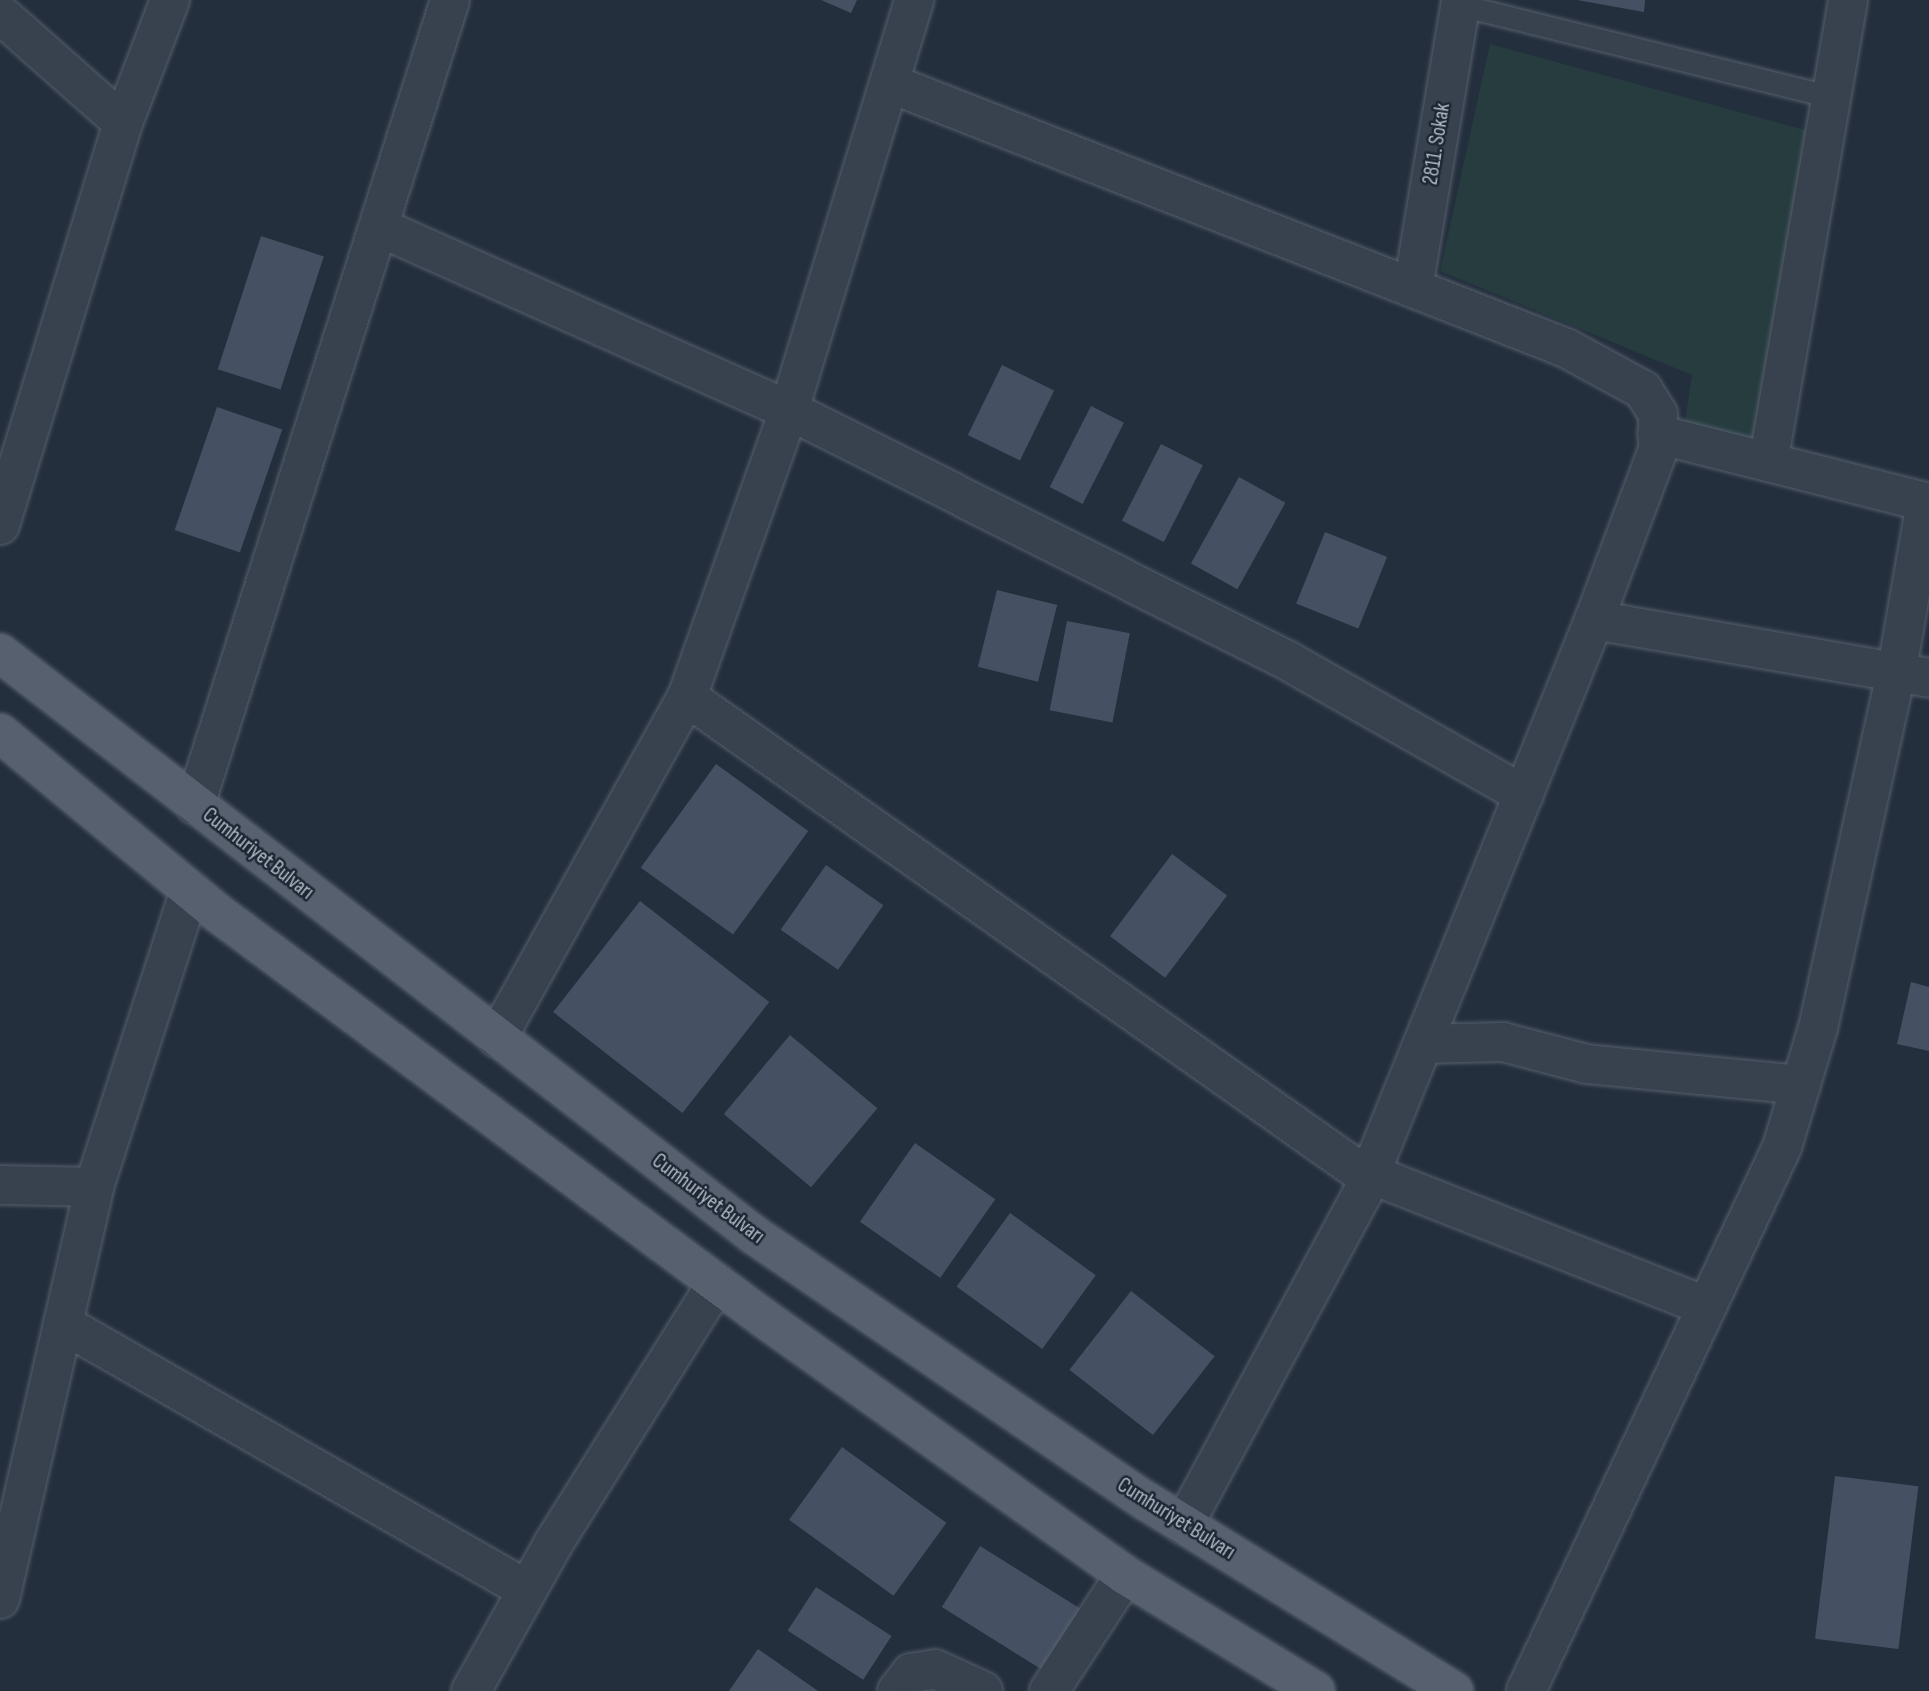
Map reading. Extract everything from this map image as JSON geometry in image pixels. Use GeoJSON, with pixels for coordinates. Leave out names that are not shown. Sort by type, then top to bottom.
{"type":"FeatureCollection","features":[{"type":"Feature","properties":{"kind":"main road","name":"Cumhuriyet Bulvarı"},"geometry":{"type":"LineString","coordinates":[[0,653],[754,1235],[1184,1525],[1454,1691]]}},
{"type":"Feature","properties":{"kind":"main road"},"geometry":{"type":"LineString","coordinates":[[0,733],[190,890],[717,1283],[1125,1576],[1316,1691]]}},
{"type":"Feature","properties":{"kind":"street"},"geometry":{"type":"LineString","coordinates":[[0,525],[123,123],[170,0]]}},
{"type":"Feature","properties":{"kind":"street"},"geometry":{"type":"LineString","coordinates":[[195,805],[325,380],[379,227],[450,0]]}},
{"type":"Feature","properties":{"kind":"street"},"geometry":{"type":"LineString","coordinates":[[498,1038],[687,697],[789,410],[914,0]]}},
{"type":"Feature","properties":{"kind":"street"},"geometry":{"type":"LineString","coordinates":[[1769,458],[1848,0]]}},
{"type":"Feature","properties":{"kind":"street","name":"2811. Sokak"},"geometry":{"type":"LineString","coordinates":[[1413,288],[1460,2]]}},
{"type":"Feature","properties":{"kind":"street"},"geometry":{"type":"LineString","coordinates":[[0,15],[123,123]]}},
{"type":"Feature","properties":{"kind":"street"},"geometry":{"type":"LineString","coordinates":[[889,83],[1413,288],[1614,371],[1643,390],[1658,414],[1658,450],[1594,620],[1370,1174],[1184,1525]]}},
{"type":"Feature","properties":{"kind":"street"},"geometry":{"type":"LineString","coordinates":[[379,227],[789,410],[1290,662],[1524,795]]}},
{"type":"Feature","properties":{"kind":"street"},"geometry":{"type":"LineString","coordinates":[[1526,1691],[1782,1147],[1913,673],[1928,503],[1769,458],[1657,434]]}},
{"type":"Feature","properties":{"kind":"street"},"geometry":{"type":"LineString","coordinates":[[1594,620],[1913,673]]}},
{"type":"Feature","properties":{"kind":"street"},"geometry":{"type":"LineString","coordinates":[[687,697],[1370,1174],[1705,1306]]}},
{"type":"Feature","properties":{"kind":"street"},"geometry":{"type":"LineString","coordinates":[[0,1599],[94,1187],[190,890]]}},
{"type":"Feature","properties":{"kind":"street"},"geometry":{"type":"LineString","coordinates":[[1423,1044],[1503,1042],[1586,1064],[1801,1085]]}},
{"type":"Feature","properties":{"kind":"street"},"geometry":{"type":"LineString","coordinates":[[0,1185],[94,1187]]}},
{"type":"Feature","properties":{"kind":"street"},"geometry":{"type":"LineString","coordinates":[[471,1691],[527,1590],[717,1283]]}},
{"type":"Feature","properties":{"kind":"street"},"geometry":{"type":"LineString","coordinates":[[63,1324],[527,1590]]}},
{"type":"Feature","properties":{"kind":"street"},"geometry":{"type":"LineString","coordinates":[[1049,1691],[1125,1576]]}},
{"type":"Feature","properties":{"kind":"street"},"geometry":{"type":"LineString","coordinates":[[897,1691],[912,1673],[934,1669],[983,1691]]}},
{"type":"Feature","properties":{"kind":"lane"},"geometry":{"type":"LineString","coordinates":[[1460,2],[1832,97]]}},
{"type":"Feature","properties":{"kind":"green space"},"geometry":{"type":"Polygon","coordinates":[[[1490,44],[1812,132],[1768,440],[1684,427],[1692,375],[1440,271],[1490,44]]]}},
{"type":"Feature","properties":{"kind":"building"},"geometry":{"type":"Polygon","coordinates":[[[821,0],[857,0],[851,13],[821,0]]]}},
{"type":"Feature","properties":{"kind":"building"},"geometry":{"type":"Polygon","coordinates":[[[1577,0],[1645,0],[1644,12],[1577,0]]]}},
{"type":"Feature","properties":{"kind":"building"},"geometry":{"type":"Polygon","coordinates":[[[261,236],[324,256],[281,390],[218,369],[261,236]]]}},
{"type":"Feature","properties":{"kind":"building"},"geometry":{"type":"Polygon","coordinates":[[[1002,365],[1054,390],[1020,461],[968,435],[1002,365]]]}},
{"type":"Feature","properties":{"kind":"building"},"geometry":{"type":"Polygon","coordinates":[[[1091,406],[1124,423],[1083,504],[1050,487],[1091,406]]]}},
{"type":"Feature","properties":{"kind":"building"},"geometry":{"type":"Polygon","coordinates":[[[217,407],[282,429],[240,552],[175,530],[217,407]]]}},
{"type":"Feature","properties":{"kind":"building"},"geometry":{"type":"Polygon","coordinates":[[[1161,444],[1203,465],[1164,542],[1122,521],[1161,444]]]}},
{"type":"Feature","properties":{"kind":"building"},"geometry":{"type":"Polygon","coordinates":[[[1239,477],[1285,503],[1237,589],[1191,564],[1239,477]]]}},
{"type":"Feature","properties":{"kind":"building"},"geometry":{"type":"Polygon","coordinates":[[[1325,532],[1387,557],[1358,628],[1296,603],[1325,532]]]}},
{"type":"Feature","properties":{"kind":"building"},"geometry":{"type":"Polygon","coordinates":[[[997,590],[1057,605],[1038,682],[978,667],[997,590]]]}},
{"type":"Feature","properties":{"kind":"building"},"geometry":{"type":"Polygon","coordinates":[[[1067,621],[1130,633],[1112,723],[1050,710],[1067,621]]]}},
{"type":"Feature","properties":{"kind":"building"},"geometry":{"type":"Polygon","coordinates":[[[716,764],[808,831],[733,935],[641,868],[716,764]]]}},
{"type":"Feature","properties":{"kind":"building"},"geometry":{"type":"Polygon","coordinates":[[[1172,854],[1227,896],[1165,978],[1110,936],[1172,854]]]}},
{"type":"Feature","properties":{"kind":"building"},"geometry":{"type":"Polygon","coordinates":[[[826,865],[883,905],[838,970],[781,930],[826,865]]]}},
{"type":"Feature","properties":{"kind":"building"},"geometry":{"type":"Polygon","coordinates":[[[640,901],[769,1002],[682,1113],[553,1012],[640,901]]]}},
{"type":"Feature","properties":{"kind":"building"},"geometry":{"type":"Polygon","coordinates":[[[1911,982],[1929,987],[1929,1051],[1897,1044],[1911,982]]]}},
{"type":"Feature","properties":{"kind":"building"},"geometry":{"type":"Polygon","coordinates":[[[790,1035],[877,1108],[811,1187],[724,1114],[790,1035]]]}},
{"type":"Feature","properties":{"kind":"building"},"geometry":{"type":"Polygon","coordinates":[[[915,1143],[995,1199],[940,1278],[860,1222],[915,1143]]]}},
{"type":"Feature","properties":{"kind":"building"},"geometry":{"type":"Polygon","coordinates":[[[1010,1213],[1096,1275],[1042,1349],[957,1287],[1010,1213]]]}},
{"type":"Feature","properties":{"kind":"building"},"geometry":{"type":"Polygon","coordinates":[[[1131,1291],[1215,1356],[1153,1435],[1069,1370],[1131,1291]]]}},
{"type":"Feature","properties":{"kind":"building"},"geometry":{"type":"Polygon","coordinates":[[[842,1447],[946,1523],[893,1596],[789,1520],[842,1447]]]}},
{"type":"Feature","properties":{"kind":"building"},"geometry":{"type":"Polygon","coordinates":[[[1835,1476],[1918,1486],[1898,1649],[1815,1639],[1835,1476]]]}},
{"type":"Feature","properties":{"kind":"building"},"geometry":{"type":"Polygon","coordinates":[[[980,1546],[1080,1609],[1042,1670],[942,1607],[980,1546]]]}},
{"type":"Feature","properties":{"kind":"building"},"geometry":{"type":"Polygon","coordinates":[[[816,1587],[891,1636],[863,1680],[788,1631],[816,1587]]]}},
{"type":"Feature","properties":{"kind":"building"},"geometry":{"type":"Polygon","coordinates":[[[758,1649],[818,1691],[729,1691],[758,1649]]]}}]}
